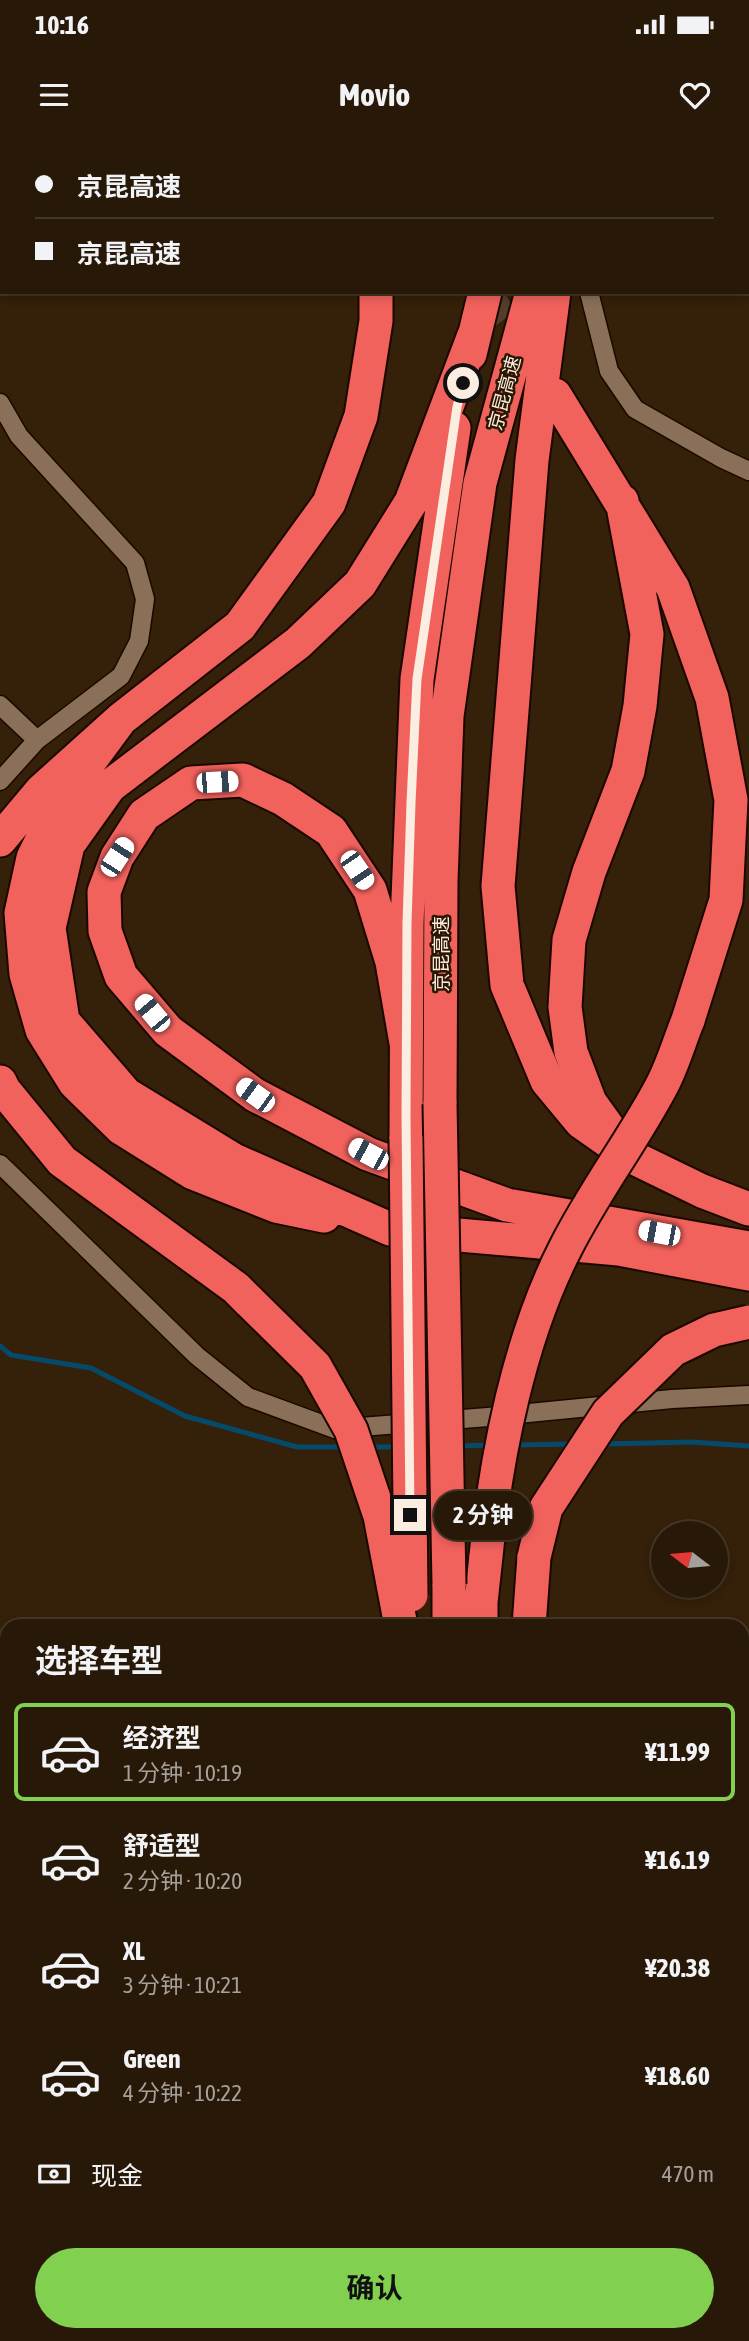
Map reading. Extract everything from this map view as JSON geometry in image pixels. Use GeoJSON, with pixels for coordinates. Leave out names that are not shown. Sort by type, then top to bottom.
{"type":"FeatureCollection","features":[{"type":"Feature","properties":{"kind":"highway"},"geometry":{"type":"LineString","coordinates":[[0,840],[41,791],[121,719],[240,626],[329,503],[360,416],[376,321],[376,294]]}},
{"type":"Feature","properties":{"kind":"highway","name":"京昆高速"},"geometry":{"type":"LineString","coordinates":[[404,1608],[407,923],[417,679],[457,407],[484,294]]}},
{"type":"Feature","properties":{"kind":"highway","name":"京昆高速"},"geometry":{"type":"LineString","coordinates":[[449,1619],[440,1104],[441,881],[447,716],[480,483],[531,294]]}},
{"type":"Feature","properties":{"kind":"highway"},"geometry":{"type":"LineString","coordinates":[[554,294],[532,460],[498,886],[506,985],[547,1081],[580,1122],[628,1155],[702,1191],[749,1209]]}},
{"type":"Feature","properties":{"kind":"highway"},"geometry":{"type":"LineString","coordinates":[[390,1229],[234,1160],[126,1094],[63,1021],[49,928],[68,845],[110,786],[298,643],[359,583],[411,502],[474,335]]}},
{"type":"Feature","properties":{"kind":"highway"},"geometry":{"type":"LineString","coordinates":[[481,1619],[491,1509],[508,1421],[530,1332],[564,1251],[597,1189],[661,1088],[688,1020],[726,900],[731,800],[712,698],[673,588],[555,395]]}},
{"type":"Feature","properties":{"kind":"highway"},"geometry":{"type":"LineString","coordinates":[[621,501],[647,634],[640,706],[628,771],[589,872],[569,940],[565,1007],[571,1052],[590,1102],[628,1155]]}},
{"type":"Feature","properties":{"kind":"highway"},"geometry":{"type":"LineString","coordinates":[[121,719],[64,796],[33,858],[21,913],[26,974],[42,1030],[75,1083],[121,1128],[193,1172],[276,1206],[390,1229],[619,1250],[749,1274]]}},
{"type":"Feature","properties":{"kind":"highway"},"geometry":{"type":"LineString","coordinates":[[406,1043],[392,962],[370,890],[331,831],[283,799],[243,780],[191,783],[144,815],[117,857],[104,892],[104,931],[121,976],[168,1031],[255,1095],[368,1154],[507,1205],[749,1248]]}},
{"type":"Feature","properties":{"kind":"highway"},"geometry":{"type":"LineString","coordinates":[[0,1082],[62,1161],[236,1288],[315,1366],[351,1430],[380,1516],[404,1608]]}},
{"type":"Feature","properties":{"kind":"highway"},"geometry":{"type":"LineString","coordinates":[[530,1619],[534,1557],[546,1508],[608,1413],[673,1350],[714,1331],[749,1322]]}},
{"type":"Feature","properties":{"kind":"street"},"geometry":{"type":"LineString","coordinates":[[590,294],[609,371],[635,409],[749,471]]}},
{"type":"Feature","properties":{"kind":"street"},"geometry":{"type":"LineString","coordinates":[[0,403],[19,436],[135,563],[145,599],[139,642],[121,676],[37,740],[0,781]]}},
{"type":"Feature","properties":{"kind":"street"},"geometry":{"type":"LineString","coordinates":[[0,705],[37,740]]}},
{"type":"Feature","properties":{"kind":"street"},"geometry":{"type":"LineString","coordinates":[[0,1164],[197,1356],[248,1397],[335,1429],[672,1399],[749,1395]]}},
{"type":"Feature","properties":{"kind":"waterway"},"geometry":{"type":"LineString","coordinates":[[0,1346],[11,1355],[91,1368],[185,1416],[297,1447],[345,1447]]}},
{"type":"Feature","properties":{"kind":"waterway"},"geometry":{"type":"LineString","coordinates":[[603,1444],[692,1442],[749,1446]]}},
{"type":"Feature","properties":{"kind":"waterway"},"geometry":{"type":"LineString","coordinates":[[512,1445],[572,1444]]}},
{"type":"Feature","properties":{"kind":"waterway"},"geometry":{"type":"LineString","coordinates":[[456,1446],[492,1445]]}},
{"type":"Feature","properties":{"kind":"waterway"},"geometry":{"type":"LineString","coordinates":[[369,1447],[397,1447]]}},
{"type":"Feature","properties":{"kind":"tunnel"},"geometry":{"type":"LineString","coordinates":[[487,294],[499,317],[532,362]]}},
{"type":"Feature","properties":{"kind":"route"},"geometry":{"type":"LineString","coordinates":[[410,1515],[406,1115],[411,803],[417,679],[457,407],[463,383]]}}]}
